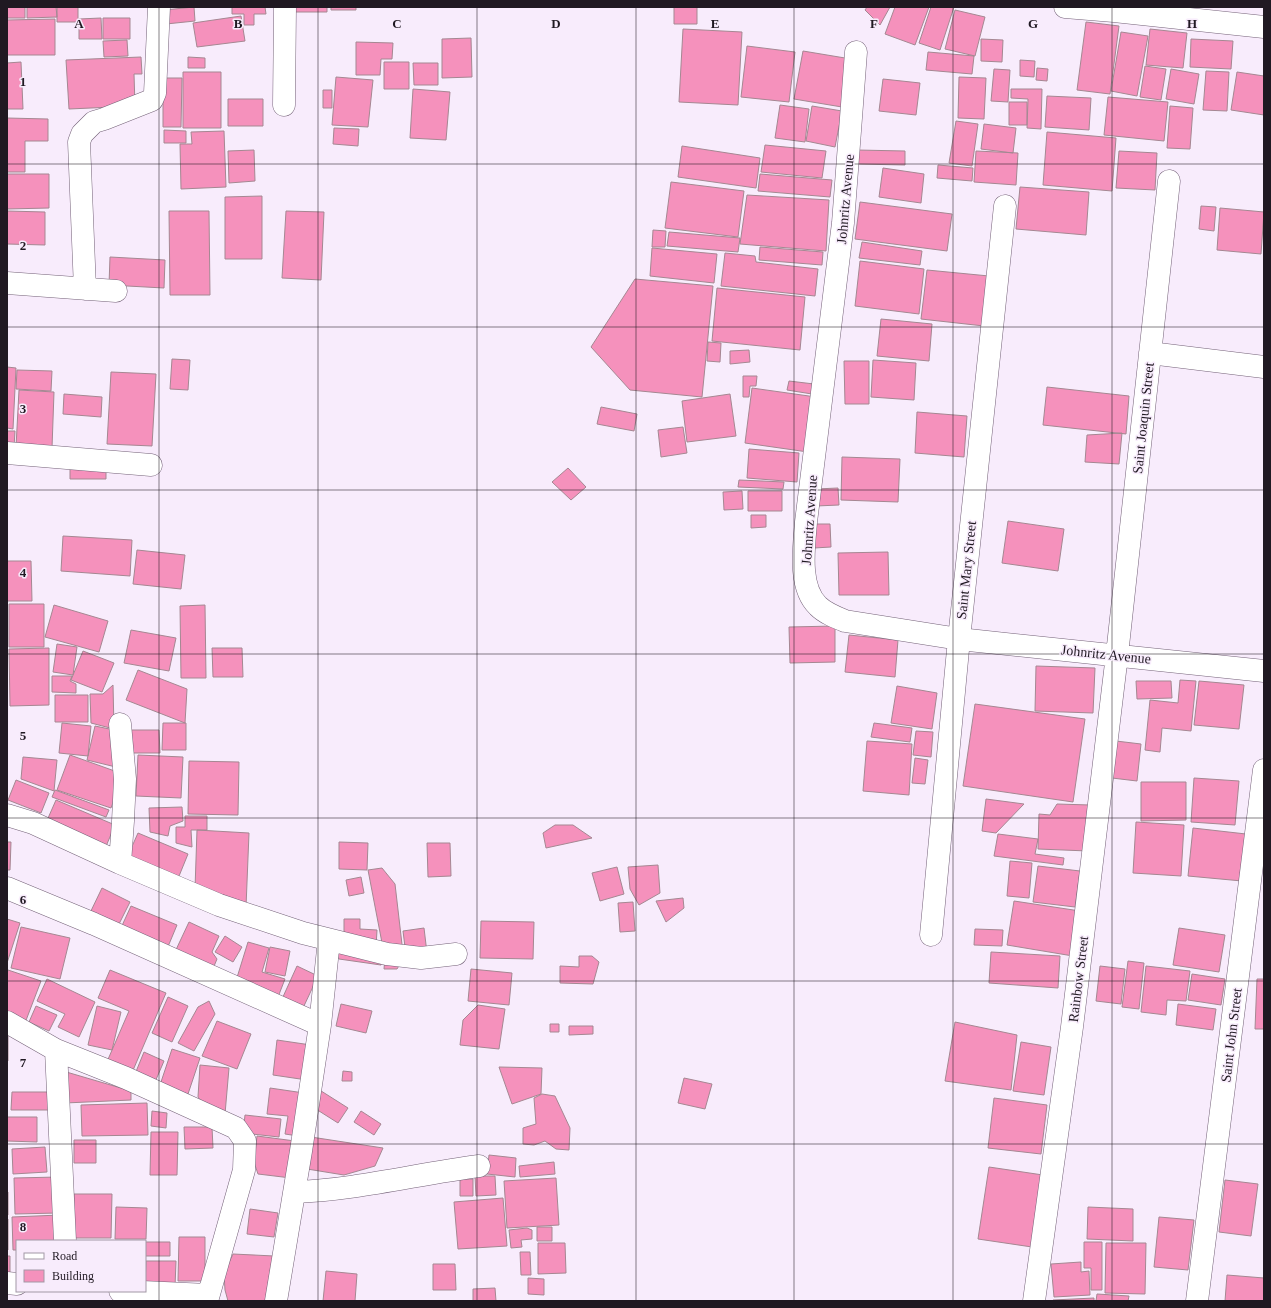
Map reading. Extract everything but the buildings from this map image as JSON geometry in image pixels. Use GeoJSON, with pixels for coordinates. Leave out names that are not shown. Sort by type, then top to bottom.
{"type":"FeatureCollection","features":[{"type":"Feature","properties":{"kind":"street"},"geometry":{"type":"LineString","coordinates":[[85,289],[79,142],[82,134],[94,122],[152,100],[156,94],[159,7]]}},
{"type":"Feature","properties":{"kind":"street"},"geometry":{"type":"LineString","coordinates":[[284,105],[285,7]]}},
{"type":"Feature","properties":{"kind":"street"},"geometry":{"type":"LineString","coordinates":[[1065,7],[1264,27]]}},
{"type":"Feature","properties":{"kind":"street","name":"Johnritz Avenue"},"geometry":{"type":"LineString","coordinates":[[856,52],[843,223],[806,522],[804,552],[805,580],[809,594],[818,605],[828,613],[845,621],[959,639],[1264,671]]}},
{"type":"Feature","properties":{"kind":"street","name":"Saint Joaquin Street"},"geometry":{"type":"LineString","coordinates":[[1117,656],[1170,181]]}},
{"type":"Feature","properties":{"kind":"street","name":"Saint Mary Street"},"geometry":{"type":"LineString","coordinates":[[931,935],[959,639],[1005,206]]}},
{"type":"Feature","properties":{"kind":"street"},"geometry":{"type":"LineString","coordinates":[[7,283],[116,291]]}},
{"type":"Feature","properties":{"kind":"street"},"geometry":{"type":"LineString","coordinates":[[1150,353],[1264,367]]}},
{"type":"Feature","properties":{"kind":"street"},"geometry":{"type":"LineString","coordinates":[[7,453],[151,465]]}},
{"type":"Feature","properties":{"kind":"street","name":"Rainbow Street"},"geometry":{"type":"LineString","coordinates":[[1034,1301],[1072,1027],[1117,656]]}},
{"type":"Feature","properties":{"kind":"street"},"geometry":{"type":"LineString","coordinates":[[120,724],[125,778],[120,863]]}},
{"type":"Feature","properties":{"kind":"street","name":"Saint John Street"},"geometry":{"type":"LineString","coordinates":[[1197,1301],[1264,770]]}},
{"type":"Feature","properties":{"kind":"street"},"geometry":{"type":"LineString","coordinates":[[7,815],[33,823],[120,863],[219,905],[302,933],[387,954],[422,958],[456,954]]}},
{"type":"Feature","properties":{"kind":"street"},"geometry":{"type":"LineString","coordinates":[[7,888],[94,924],[320,1025]]}},
{"type":"Feature","properties":{"kind":"street"},"geometry":{"type":"LineString","coordinates":[[276,1301],[320,1025],[329,940]]}},
{"type":"Feature","properties":{"kind":"street"},"geometry":{"type":"LineString","coordinates":[[7,1022],[56,1050],[126,1078],[236,1128],[245,1141],[244,1170],[207,1298],[177,1293],[146,1292]]}},
{"type":"Feature","properties":{"kind":"street"},"geometry":{"type":"LineString","coordinates":[[56,1050],[65,1240]]}},
{"type":"Feature","properties":{"kind":"street"},"geometry":{"type":"LineString","coordinates":[[294,1192],[311,1192],[362,1186],[435,1172],[479,1166]]}}]}
